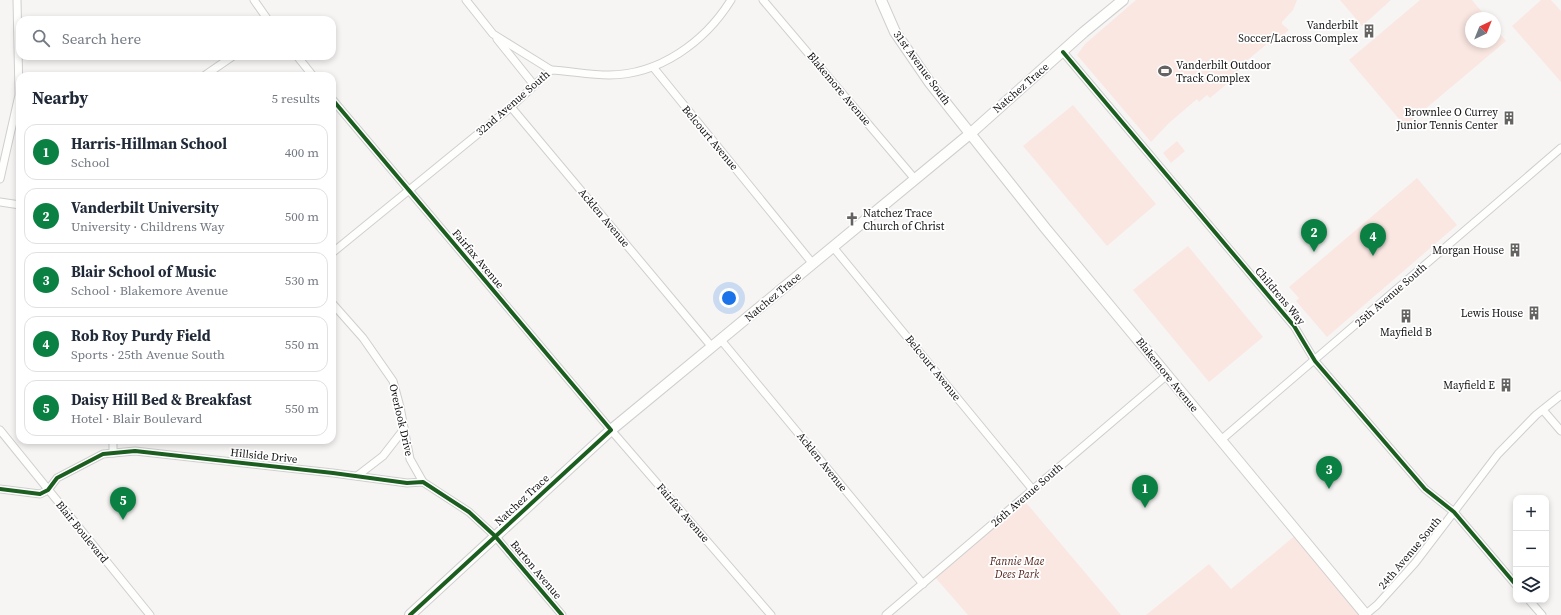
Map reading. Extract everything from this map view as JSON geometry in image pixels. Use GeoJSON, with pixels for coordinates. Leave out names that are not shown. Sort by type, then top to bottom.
{"type":"FeatureCollection","features":[{"type":"Feature","properties":{"kind":"main road","name":"31st Avenue South"},"geometry":{"type":"LineString","coordinates":[[881,0],[895,32],[914,60],[971,133]]}},
{"type":"Feature","properties":{"kind":"main road","name":"Natchez Trace"},"geometry":{"type":"LineString","coordinates":[[410,615],[610,430],[721,340],[914,178],[971,133],[1084,32],[1123,0]]}},
{"type":"Feature","properties":{"kind":"main road","name":"Blakemore Avenue"},"geometry":{"type":"LineString","coordinates":[[971,133],[1166,375],[1366,615]]}},
{"type":"Feature","properties":{"kind":"street"},"geometry":{"type":"LineString","coordinates":[[16,0],[17,16]]}},
{"type":"Feature","properties":{"kind":"street"},"geometry":{"type":"LineString","coordinates":[[254,0],[265,16]]}},
{"type":"Feature","properties":{"kind":"street"},"geometry":{"type":"LineString","coordinates":[[466,0],[534,85]]}},
{"type":"Feature","properties":{"kind":"street","name":"32nd Avenue South"},"geometry":{"type":"LineString","coordinates":[[336,250],[511,107],[551,70],[609,75],[635,72],[653,67],[685,49],[700,37],[716,22],[730,0]]}},
{"type":"Feature","properties":{"kind":"street","name":"Blakemore Avenue"},"geometry":{"type":"LineString","coordinates":[[763,0],[914,178]]}},
{"type":"Feature","properties":{"kind":"street"},"geometry":{"type":"LineString","coordinates":[[493,34],[551,70]]}},
{"type":"Feature","properties":{"kind":"street","name":"Childrens Way"},"geometry":{"type":"LineString","coordinates":[[1062,52],[1294,326],[1315,361],[1425,489],[1454,512],[1513,581]]}},
{"type":"Feature","properties":{"kind":"street"},"geometry":{"type":"LineString","coordinates":[[18,60],[18,72]]}},
{"type":"Feature","properties":{"kind":"street"},"geometry":{"type":"LineString","coordinates":[[210,72],[227,60]]}},
{"type":"Feature","properties":{"kind":"street"},"geometry":{"type":"LineString","coordinates":[[300,60],[310,72]]}},
{"type":"Feature","properties":{"kind":"street","name":"Belcourt Avenue"},"geometry":{"type":"LineString","coordinates":[[653,67],[812,264]]}},
{"type":"Feature","properties":{"kind":"street","name":"Fairfax Avenue"},"geometry":{"type":"LineString","coordinates":[[336,103],[610,430],[771,615]]}},
{"type":"Feature","properties":{"kind":"street","name":"Acklen Avenue"},"geometry":{"type":"LineString","coordinates":[[511,107],[712,347]]}},
{"type":"Feature","properties":{"kind":"street"},"geometry":{"type":"LineString","coordinates":[[0,179],[16,112]]}},
{"type":"Feature","properties":{"kind":"street","name":"25th Avenue South"},"geometry":{"type":"LineString","coordinates":[[1221,440],[1315,361],[1561,148]]}},
{"type":"Feature","properties":{"kind":"street"},"geometry":{"type":"LineString","coordinates":[[0,202],[16,204]]}},
{"type":"Feature","properties":{"kind":"street","name":"Belcourt Avenue"},"geometry":{"type":"LineString","coordinates":[[833,247],[1033,490]]}},
{"type":"Feature","properties":{"kind":"street","name":"Overlook Drive"},"geometry":{"type":"LineString","coordinates":[[336,308],[363,338],[393,381],[400,407],[410,459],[423,482]]}},
{"type":"Feature","properties":{"kind":"street","name":"Acklen Avenue"},"geometry":{"type":"LineString","coordinates":[[721,340],[922,584]]}},
{"type":"Feature","properties":{"kind":"street","name":"26th Avenue South"},"geometry":{"type":"LineString","coordinates":[[886,615],[1166,375]]}},
{"type":"Feature","properties":{"kind":"street","name":"24th Avenue South"},"geometry":{"type":"LineString","coordinates":[[1366,615],[1415,563],[1498,454],[1543,410],[1561,395]]}},
{"type":"Feature","properties":{"kind":"street"},"geometry":{"type":"LineString","coordinates":[[1543,410],[1561,431]]}},
{"type":"Feature","properties":{"kind":"street"},"geometry":{"type":"LineString","coordinates":[[357,476],[383,456],[404,429]]}},
{"type":"Feature","properties":{"kind":"street","name":"Blair Boulevard"},"geometry":{"type":"LineString","coordinates":[[0,430],[150,615]]}},
{"type":"Feature","properties":{"kind":"street"},"geometry":{"type":"LineString","coordinates":[[113,444],[113,453]]}},
{"type":"Feature","properties":{"kind":"street","name":"Hillside Drive"},"geometry":{"type":"LineString","coordinates":[[48,490],[57,478],[103,454],[135,451],[407,483],[423,482]]}},
{"type":"Feature","properties":{"kind":"street"},"geometry":{"type":"LineString","coordinates":[[423,482],[469,512],[495,536]]}},
{"type":"Feature","properties":{"kind":"street"},"geometry":{"type":"LineString","coordinates":[[0,489],[40,494],[48,490]]}},
{"type":"Feature","properties":{"kind":"street","name":"Barton Avenue"},"geometry":{"type":"LineString","coordinates":[[495,536],[562,615]]}},
{"type":"Feature","properties":{"kind":"street"},"geometry":{"type":"LineString","coordinates":[[1532,603],[1542,615]]}},
{"type":"Feature","properties":{"kind":"green space","name":"Vanderbilt Outdoor Track Complex"},"geometry":{"type":"Polygon","coordinates":[[[1136,0],[1297,0],[1293,10],[1282,22],[1282,24],[1289,30],[1270,46],[1268,43],[1237,69],[1240,73],[1210,98],[1207,95],[1199,102],[1197,99],[1169,123],[1151,142],[1077,55],[1085,44],[1136,0]]]}},
{"type":"Feature","properties":{"kind":"green space"},"geometry":{"type":"Polygon","coordinates":[[[1340,0],[1391,0],[1362,26],[1340,0]]]}},
{"type":"Feature","properties":{"kind":"green space"},"geometry":{"type":"Polygon","coordinates":[[[1420,0],[1472,0],[1482,12],[1465,12],[1465,48],[1498,48],[1405,126],[1349,60],[1420,0]]]}},
{"type":"Feature","properties":{"kind":"green space"},"geometry":{"type":"Polygon","coordinates":[[[1541,0],[1551,0],[1561,11],[1561,82],[1512,26],[1541,0]]]}},
{"type":"Feature","properties":{"kind":"green space"},"geometry":{"type":"Polygon","coordinates":[[[1501,35],[1506,41],[1501,45],[1501,35]]]}},
{"type":"Feature","properties":{"kind":"green space"},"geometry":{"type":"Polygon","coordinates":[[[1073,105],[1156,204],[1107,246],[1023,146],[1073,105]]]}},
{"type":"Feature","properties":{"kind":"green space"},"geometry":{"type":"Polygon","coordinates":[[[1177,141],[1185,151],[1171,163],[1163,153],[1177,141]]]}},
{"type":"Feature","properties":{"kind":"green space"},"geometry":{"type":"Polygon","coordinates":[[[1417,178],[1457,225],[1327,337],[1296,301],[1299,298],[1289,287],[1417,178]]]}},
{"type":"Feature","properties":{"kind":"green space"},"geometry":{"type":"Polygon","coordinates":[[[1188,246],[1263,337],[1209,382],[1133,290],[1188,246]]]}},
{"type":"Feature","properties":{"kind":"green space","name":"Fannie Mae Dees Park"},"geometry":{"type":"Polygon","coordinates":[[[1023,499],[1121,615],[968,615],[933,575],[1023,499]]]}},
{"type":"Feature","properties":{"kind":"green space"},"geometry":{"type":"Polygon","coordinates":[[[1298,533],[1365,615],[1146,615],[1209,564],[1231,589],[1298,533]]]}},
{"type":"Feature","properties":{"kind":"cycle path"},"geometry":{"type":"LineString","coordinates":[[1063,52],[1294,326],[1315,361],[1425,489],[1454,512],[1513,581]]}},
{"type":"Feature","properties":{"kind":"cycle path"},"geometry":{"type":"LineString","coordinates":[[336,104],[611,430],[410,615]]}},
{"type":"Feature","properties":{"kind":"cycle path"},"geometry":{"type":"LineString","coordinates":[[0,489],[40,494],[48,490],[57,478],[103,454],[135,451],[333,473],[407,483],[423,482],[469,512],[495,536],[562,615]]}},
{"type":"Feature","properties":{"kind":"place","name":"Vanderbilt Soccer/Lacross Complex"},"geometry":{"type":"Point","coordinates":[1369,31]}},
{"type":"Feature","properties":{"kind":"place","name":"Vanderbilt Outdoor Track Complex"},"geometry":{"type":"Point","coordinates":[1165,71]}},
{"type":"Feature","properties":{"kind":"place","name":"Brownlee O Currey Junior Tennis Center"},"geometry":{"type":"Point","coordinates":[1509,118]}},
{"type":"Feature","properties":{"kind":"place","name":"Natchez Trace Church of Christ"},"geometry":{"type":"Point","coordinates":[852,219]}},
{"type":"Feature","properties":{"kind":"place","name":"Morgan House"},"geometry":{"type":"Point","coordinates":[1515,250]}},
{"type":"Feature","properties":{"kind":"place","name":"Vanderbilt University"},"geometry":{"type":"Point","coordinates":[1314,252]}},
{"type":"Feature","properties":{"kind":"place","name":"Rob Roy Purdy Field"},"geometry":{"type":"Point","coordinates":[1373,256]}},
{"type":"Feature","properties":{"kind":"place","name":"Lewis House"},"geometry":{"type":"Point","coordinates":[1534,313]}},
{"type":"Feature","properties":{"kind":"place","name":"Mayfield B"},"geometry":{"type":"Point","coordinates":[1406,316]}},
{"type":"Feature","properties":{"kind":"place","name":"Mayfield E"},"geometry":{"type":"Point","coordinates":[1506,385]}},
{"type":"Feature","properties":{"kind":"place","name":"Blair School of Music"},"geometry":{"type":"Point","coordinates":[1329,489]}},
{"type":"Feature","properties":{"kind":"place","name":"Harris-Hillman School"},"geometry":{"type":"Point","coordinates":[1145,508]}},
{"type":"Feature","properties":{"kind":"place","name":"Daisy Hill Bed & Breakfast"},"geometry":{"type":"Point","coordinates":[123,520]}}]}
